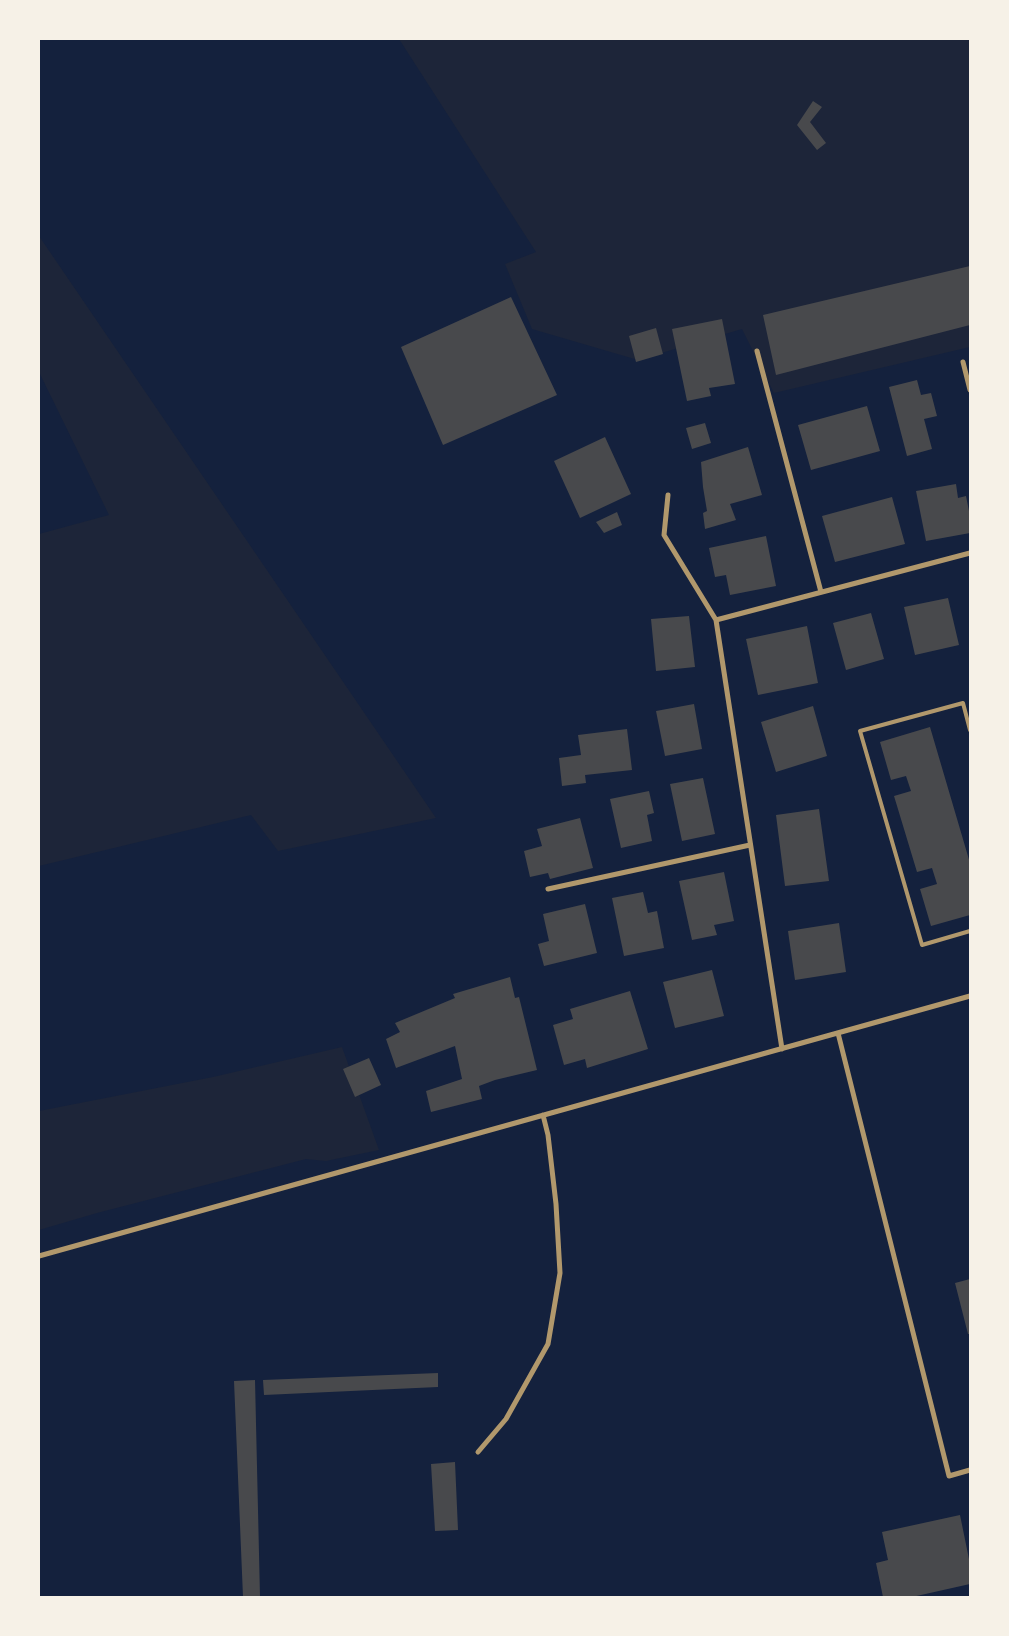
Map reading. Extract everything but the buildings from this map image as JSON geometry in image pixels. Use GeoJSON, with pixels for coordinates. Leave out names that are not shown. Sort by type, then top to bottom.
{"type":"FeatureCollection","features":[{"type":"Feature","properties":{"kind":"street"},"geometry":{"type":"LineString","coordinates":[[757,351],[821,592]]}},
{"type":"Feature","properties":{"kind":"street"},"geometry":{"type":"LineString","coordinates":[[963,362],[970,390]]}},
{"type":"Feature","properties":{"kind":"street"},"geometry":{"type":"LineString","coordinates":[[668,495],[664,535],[716,620],[782,1049]]}},
{"type":"Feature","properties":{"kind":"street"},"geometry":{"type":"LineString","coordinates":[[716,620],[970,553]]}},
{"type":"Feature","properties":{"kind":"street"},"geometry":{"type":"LineString","coordinates":[[548,889],[750,846]]}},
{"type":"Feature","properties":{"kind":"street"},"geometry":{"type":"LineString","coordinates":[[39,1256],[970,996]]}},
{"type":"Feature","properties":{"kind":"street"},"geometry":{"type":"LineString","coordinates":[[838,1033],[949,1476],[970,1470]]}},
{"type":"Feature","properties":{"kind":"street"},"geometry":{"type":"LineString","coordinates":[[478,1452],[506,1419],[548,1344],[560,1273],[556,1204],[548,1135],[543,1116]]}},
{"type":"Feature","properties":{"kind":"lane"},"geometry":{"type":"LineString","coordinates":[[970,730],[963,703],[860,731],[922,945],[970,931]]}},
{"type":"Feature","properties":{"kind":"shaded area"},"geometry":{"type":"Polygon","coordinates":[[[399,39],[970,39],[970,347],[774,393],[742,329],[638,360],[532,329],[505,264],[536,252],[399,39]]]}},
{"type":"Feature","properties":{"kind":"shaded area"},"geometry":{"type":"Polygon","coordinates":[[[39,236],[436,818],[278,851],[251,815],[39,866],[39,534],[109,515],[39,372],[39,236]]]}},
{"type":"Feature","properties":{"kind":"shaded area"},"geometry":{"type":"Polygon","coordinates":[[[342,1047],[379,1150],[326,1161],[306,1159],[97,1213],[39,1230],[39,1111],[213,1077],[342,1047]]]}}]}
